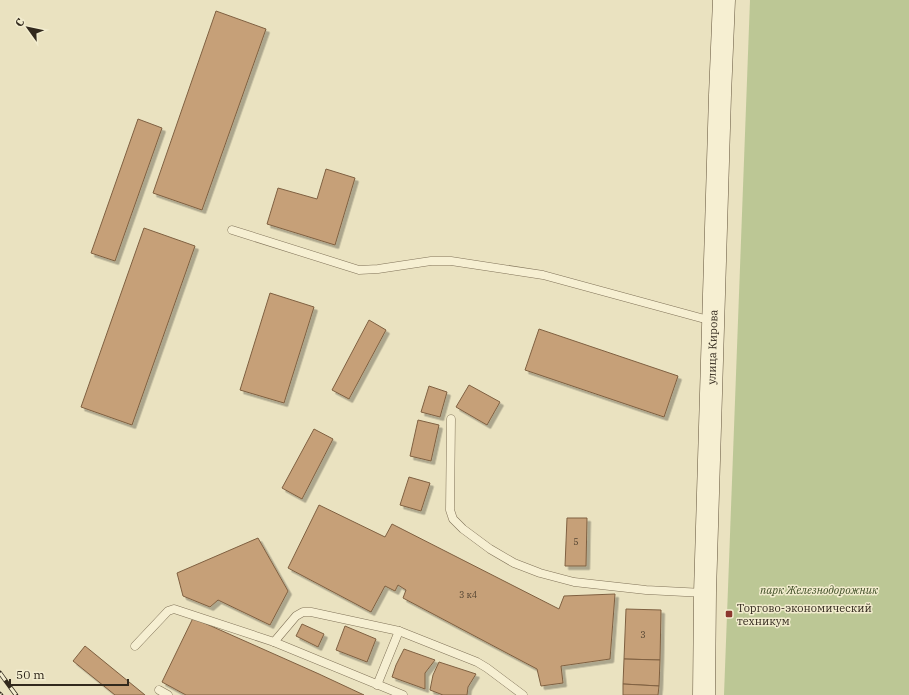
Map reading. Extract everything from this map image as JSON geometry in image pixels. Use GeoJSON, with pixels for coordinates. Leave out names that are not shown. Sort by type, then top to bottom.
{"type":"FeatureCollection","features":[{"type":"Feature","properties":{"kind":"main road","name":"улица Кирова"},"geometry":{"type":"LineString","coordinates":[[704,695],[705,594],[724,0]]}},
{"type":"Feature","properties":{"kind":"lane"},"geometry":{"type":"LineString","coordinates":[[232,230],[358,270],[378,269],[431,261],[451,261],[543,275],[713,321]]}},
{"type":"Feature","properties":{"kind":"lane"},"geometry":{"type":"LineString","coordinates":[[451,419],[450,510],[453,519],[462,529],[490,549],[514,563],[540,573],[574,582],[646,590],[705,594]]}},
{"type":"Feature","properties":{"kind":"lane"},"geometry":{"type":"LineString","coordinates":[[135,646],[168,612],[174,609],[274,642],[403,695]]}},
{"type":"Feature","properties":{"kind":"lane"},"geometry":{"type":"LineString","coordinates":[[274,642],[296,616],[303,612],[311,612],[399,631],[477,662],[523,695]]}},
{"type":"Feature","properties":{"kind":"lane"},"geometry":{"type":"LineString","coordinates":[[377,685],[399,631]]}},
{"type":"Feature","properties":{"kind":"lane"},"geometry":{"type":"LineString","coordinates":[[159,690],[168,695]]}},
{"type":"Feature","properties":{"kind":"green space","name":"парк Железнодорожник"},"geometry":{"type":"Polygon","coordinates":[[[750,0],[909,0],[909,695],[724,695],[750,0]]]}},
{"type":"Feature","properties":{"kind":"building"},"geometry":{"type":"Polygon","coordinates":[[[216,11],[266,29],[202,210],[153,193],[216,11]]]}},
{"type":"Feature","properties":{"kind":"building"},"geometry":{"type":"Polygon","coordinates":[[[138,119],[162,128],[115,261],[91,253],[138,119]]]}},
{"type":"Feature","properties":{"kind":"building"},"geometry":{"type":"Polygon","coordinates":[[[326,169],[355,178],[335,245],[267,224],[278,188],[317,199],[326,169]]]}},
{"type":"Feature","properties":{"kind":"building"},"geometry":{"type":"Polygon","coordinates":[[[144,228],[195,246],[132,425],[81,407],[144,228]]]}},
{"type":"Feature","properties":{"kind":"building"},"geometry":{"type":"Polygon","coordinates":[[[270,293],[314,307],[284,403],[240,390],[270,293]]]}},
{"type":"Feature","properties":{"kind":"building"},"geometry":{"type":"Polygon","coordinates":[[[369,320],[386,330],[349,399],[332,390],[369,320]]]}},
{"type":"Feature","properties":{"kind":"building"},"geometry":{"type":"Polygon","coordinates":[[[539,329],[678,376],[664,417],[525,370],[539,329]]]}},
{"type":"Feature","properties":{"kind":"building"},"geometry":{"type":"Polygon","coordinates":[[[469,385],[500,402],[487,425],[456,407],[469,385]]]}},
{"type":"Feature","properties":{"kind":"building"},"geometry":{"type":"Polygon","coordinates":[[[429,386],[447,392],[440,417],[421,412],[429,386]]]}},
{"type":"Feature","properties":{"kind":"building"},"geometry":{"type":"Polygon","coordinates":[[[418,420],[439,425],[431,461],[410,456],[418,420]]]}},
{"type":"Feature","properties":{"kind":"building"},"geometry":{"type":"Polygon","coordinates":[[[314,429],[333,439],[302,499],[282,488],[314,429]]]}},
{"type":"Feature","properties":{"kind":"building"},"geometry":{"type":"Polygon","coordinates":[[[409,477],[430,483],[421,511],[400,505],[409,477]]]}},
{"type":"Feature","properties":{"kind":"building"},"geometry":{"type":"Polygon","coordinates":[[[319,505],[385,537],[392,524],[559,609],[564,596],[615,594],[610,659],[561,666],[563,683],[541,686],[537,669],[403,598],[406,590],[398,585],[395,591],[385,586],[371,612],[288,568],[319,505]]]}},
{"type":"Feature","properties":{"kind":"building"},"geometry":{"type":"Polygon","coordinates":[[[567,518],[587,518],[586,566],[565,566],[567,518]]]}},
{"type":"Feature","properties":{"kind":"building"},"geometry":{"type":"Polygon","coordinates":[[[258,538],[288,591],[270,625],[218,600],[210,607],[183,596],[177,573],[258,538]]]}},
{"type":"Feature","properties":{"kind":"building"},"geometry":{"type":"Polygon","coordinates":[[[626,609],[661,610],[660,660],[624,659],[626,609]]]}},
{"type":"Feature","properties":{"kind":"building"},"geometry":{"type":"Polygon","coordinates":[[[193,618],[364,695],[186,695],[162,682],[193,618]]]}},
{"type":"Feature","properties":{"kind":"building"},"geometry":{"type":"Polygon","coordinates":[[[302,624],[324,634],[318,647],[296,636],[302,624]]]}},
{"type":"Feature","properties":{"kind":"building"},"geometry":{"type":"Polygon","coordinates":[[[345,626],[376,639],[367,662],[336,650],[345,626]]]}},
{"type":"Feature","properties":{"kind":"building"},"geometry":{"type":"Polygon","coordinates":[[[85,646],[145,695],[115,695],[73,661],[85,646]]]}},
{"type":"Feature","properties":{"kind":"building"},"geometry":{"type":"Polygon","coordinates":[[[404,649],[435,660],[425,673],[425,689],[392,677],[404,649]]]}},
{"type":"Feature","properties":{"kind":"building"},"geometry":{"type":"Polygon","coordinates":[[[624,659],[660,660],[659,686],[623,684],[624,659]]]}},
{"type":"Feature","properties":{"kind":"building"},"geometry":{"type":"Polygon","coordinates":[[[439,662],[476,674],[468,687],[467,695],[443,695],[430,690],[433,675],[439,662]]]}},
{"type":"Feature","properties":{"kind":"building"},"geometry":{"type":"Polygon","coordinates":[[[623,684],[659,686],[658,695],[623,695],[623,684]]]}},
{"type":"Feature","properties":{"kind":"railway"},"geometry":{"type":"LineString","coordinates":[[0,673],[16,695]]}},
{"type":"Feature","properties":{"kind":"place","name":"Торгово-экономический техникум"},"geometry":{"type":"Point","coordinates":[729,614]}}]}
